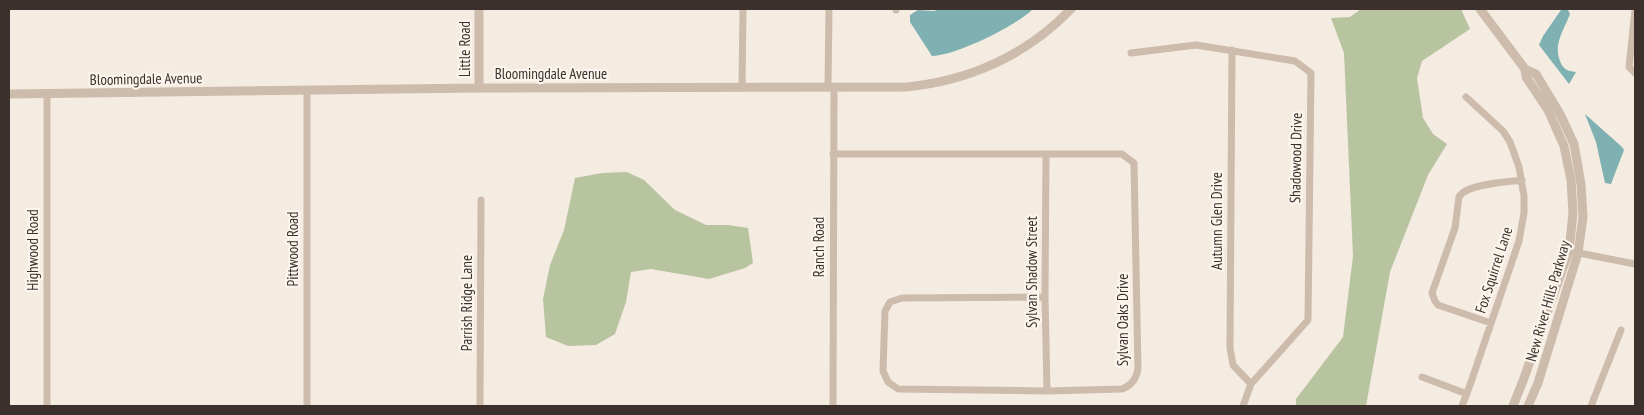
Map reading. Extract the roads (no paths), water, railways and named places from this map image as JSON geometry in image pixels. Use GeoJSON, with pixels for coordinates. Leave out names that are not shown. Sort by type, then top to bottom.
{"type":"FeatureCollection","features":[{"type":"Feature","properties":{"kind":"street","name":"Little Road"},"geometry":{"type":"LineString","coordinates":[[479,9],[479,88]]}},
{"type":"Feature","properties":{"kind":"street"},"geometry":{"type":"LineString","coordinates":[[742,88],[743,9]]}},
{"type":"Feature","properties":{"kind":"street","name":"Ranch Road"},"geometry":{"type":"LineString","coordinates":[[829,9],[833,154],[832,406]]}},
{"type":"Feature","properties":{"kind":"street","name":"Bloomingdale Avenue"},"geometry":{"type":"LineString","coordinates":[[9,94],[479,88],[913,86],[970,74],[1003,60],[1052,27],[1071,9]]}},
{"type":"Feature","properties":{"kind":"street","name":"New River Hills Parkway"},"geometry":{"type":"LineString","coordinates":[[1480,9],[1525,70],[1526,76],[1548,110],[1564,146],[1571,180],[1573,252],[1538,383],[1528,406]]}},
{"type":"Feature","properties":{"kind":"street"},"geometry":{"type":"LineString","coordinates":[[1634,9],[1628,67],[1635,73]]}},
{"type":"Feature","properties":{"kind":"street","name":"Shadowood Drive"},"geometry":{"type":"LineString","coordinates":[[1131,53],[1196,44],[1295,60],[1311,73],[1308,320],[1251,384],[1243,406]]}},
{"type":"Feature","properties":{"kind":"street","name":"Autumn Glen Drive"},"geometry":{"type":"LineString","coordinates":[[1232,50],[1230,348],[1233,365],[1251,384]]}},
{"type":"Feature","properties":{"kind":"street","name":"Pittwood Road"},"geometry":{"type":"LineString","coordinates":[[307,91],[307,406]]}},
{"type":"Feature","properties":{"kind":"street","name":"Highwood Road"},"geometry":{"type":"LineString","coordinates":[[47,94],[47,406]]}},
{"type":"Feature","properties":{"kind":"street","name":"Fox Squirrel Lane"},"geometry":{"type":"LineString","coordinates":[[1462,406],[1517,250],[1524,205],[1522,180],[1514,152],[1506,137],[1498,127],[1466,98]]}},
{"type":"Feature","properties":{"kind":"street","name":"Sylvan Oaks Drive"},"geometry":{"type":"LineString","coordinates":[[833,154],[1122,154],[1134,163],[1138,369],[1136,379],[1129,386],[1122,389],[1047,391],[898,389],[888,382],[883,371],[885,311],[890,302],[902,298],[1045,297]]}},
{"type":"Feature","properties":{"kind":"street","name":"Sylvan Shadow Street"},"geometry":{"type":"LineString","coordinates":[[1046,154],[1045,297],[1047,391]]}},
{"type":"Feature","properties":{"kind":"street"},"geometry":{"type":"LineString","coordinates":[[1492,323],[1438,305],[1432,292],[1455,228],[1461,193],[1471,188],[1522,180]]}},
{"type":"Feature","properties":{"kind":"street","name":"Parrish Ridge Lane"},"geometry":{"type":"LineString","coordinates":[[480,406],[481,200]]}},
{"type":"Feature","properties":{"kind":"street"},"geometry":{"type":"LineString","coordinates":[[1573,252],[1635,264]]}},
{"type":"Feature","properties":{"kind":"street","name":"New River Hills Parkway"},"geometry":{"type":"LineString","coordinates":[[1513,406],[1573,252]]}},
{"type":"Feature","properties":{"kind":"street"},"geometry":{"type":"LineString","coordinates":[[1591,406],[1621,330]]}},
{"type":"Feature","properties":{"kind":"street"},"geometry":{"type":"LineString","coordinates":[[1422,377],[1467,394]]}},
{"type":"Feature","properties":{"kind":"water"},"geometry":{"type":"Polygon","coordinates":[[[939,9],[1033,9],[1013,24],[970,46],[942,55],[932,56],[910,22],[910,15],[918,10],[934,11],[939,9]]]}},
{"type":"Feature","properties":{"kind":"water"},"geometry":{"type":"Polygon","coordinates":[[[1565,9],[1570,14],[1560,37],[1558,55],[1564,68],[1576,72],[1569,84],[1539,45],[1561,10],[1565,9]]]}},
{"type":"Feature","properties":{"kind":"water"},"geometry":{"type":"Polygon","coordinates":[[[1585,114],[1624,150],[1611,184],[1605,183],[1596,142],[1585,114]]]}}]}
